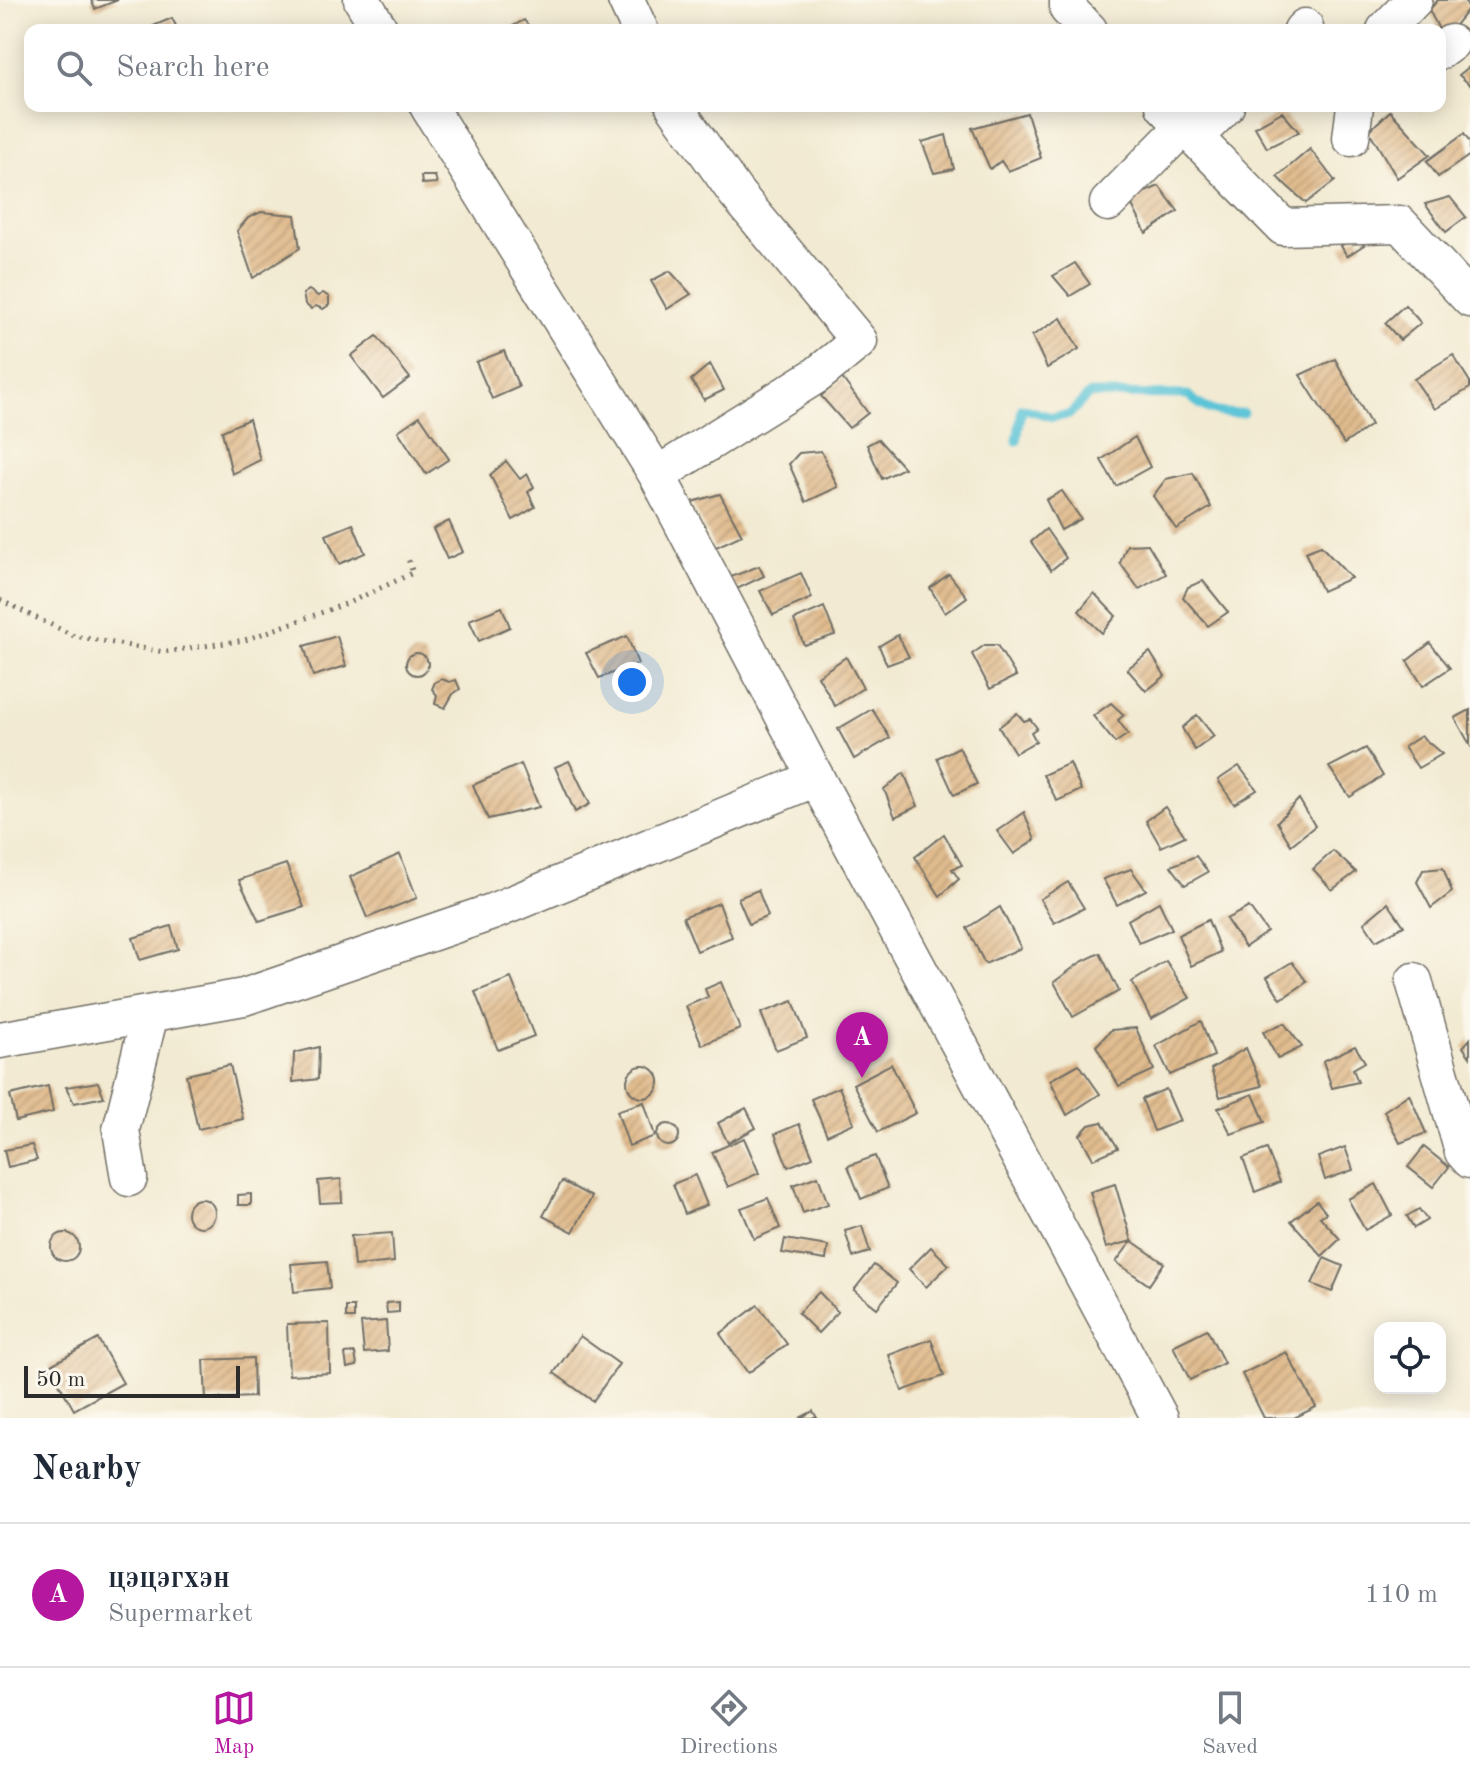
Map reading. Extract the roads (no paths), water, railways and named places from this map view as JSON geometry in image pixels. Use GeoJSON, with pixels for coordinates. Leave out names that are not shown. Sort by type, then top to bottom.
{"type":"FeatureCollection","features":[{"type":"Feature","properties":{"kind":"street"},"geometry":{"type":"LineString","coordinates":[[362,0],[376,24]]}},
{"type":"Feature","properties":{"kind":"street"},"geometry":{"type":"LineString","coordinates":[[626,0],[637,24]]}},
{"type":"Feature","properties":{"kind":"street"},"geometry":{"type":"LineString","coordinates":[[1068,0],[1068,9],[1083,24]]}},
{"type":"Feature","properties":{"kind":"street"},"geometry":{"type":"LineString","coordinates":[[1391,24],[1414,0]]}},
{"type":"Feature","properties":{"kind":"street"},"geometry":{"type":"LineString","coordinates":[[432,112],[657,475],[1160,1418]]}},
{"type":"Feature","properties":{"kind":"street"},"geometry":{"type":"LineString","coordinates":[[657,475],[817,375],[859,341],[736,193],[678,112]]}},
{"type":"Feature","properties":{"kind":"street"},"geometry":{"type":"LineString","coordinates":[[1108,203],[1181,123],[1210,112]]}},
{"type":"Feature","properties":{"kind":"street"},"geometry":{"type":"LineString","coordinates":[[1181,123],[1283,227],[1400,224],[1470,299]]}},
{"type":"Feature","properties":{"kind":"street"},"geometry":{"type":"LineString","coordinates":[[0,1040],[244,997],[492,912],[816,778]]}},
{"type":"Feature","properties":{"kind":"street"},"geometry":{"type":"LineString","coordinates":[[1414,981],[1463,1152],[1470,1160]]}},
{"type":"Feature","properties":{"kind":"street"},"geometry":{"type":"LineString","coordinates":[[129,1178],[121,1130],[150,1014]]}},
{"type":"Feature","properties":{"kind":"waterway"},"geometry":{"type":"LineString","coordinates":[[1017,441],[1022,408],[1052,417],[1069,415],[1089,394],[1188,395],[1213,411],[1243,413]]}},
{"type":"Feature","properties":{"kind":"place","name":"цэцэгхэн"},"geometry":{"type":"Point","coordinates":[862,1078]}}]}
